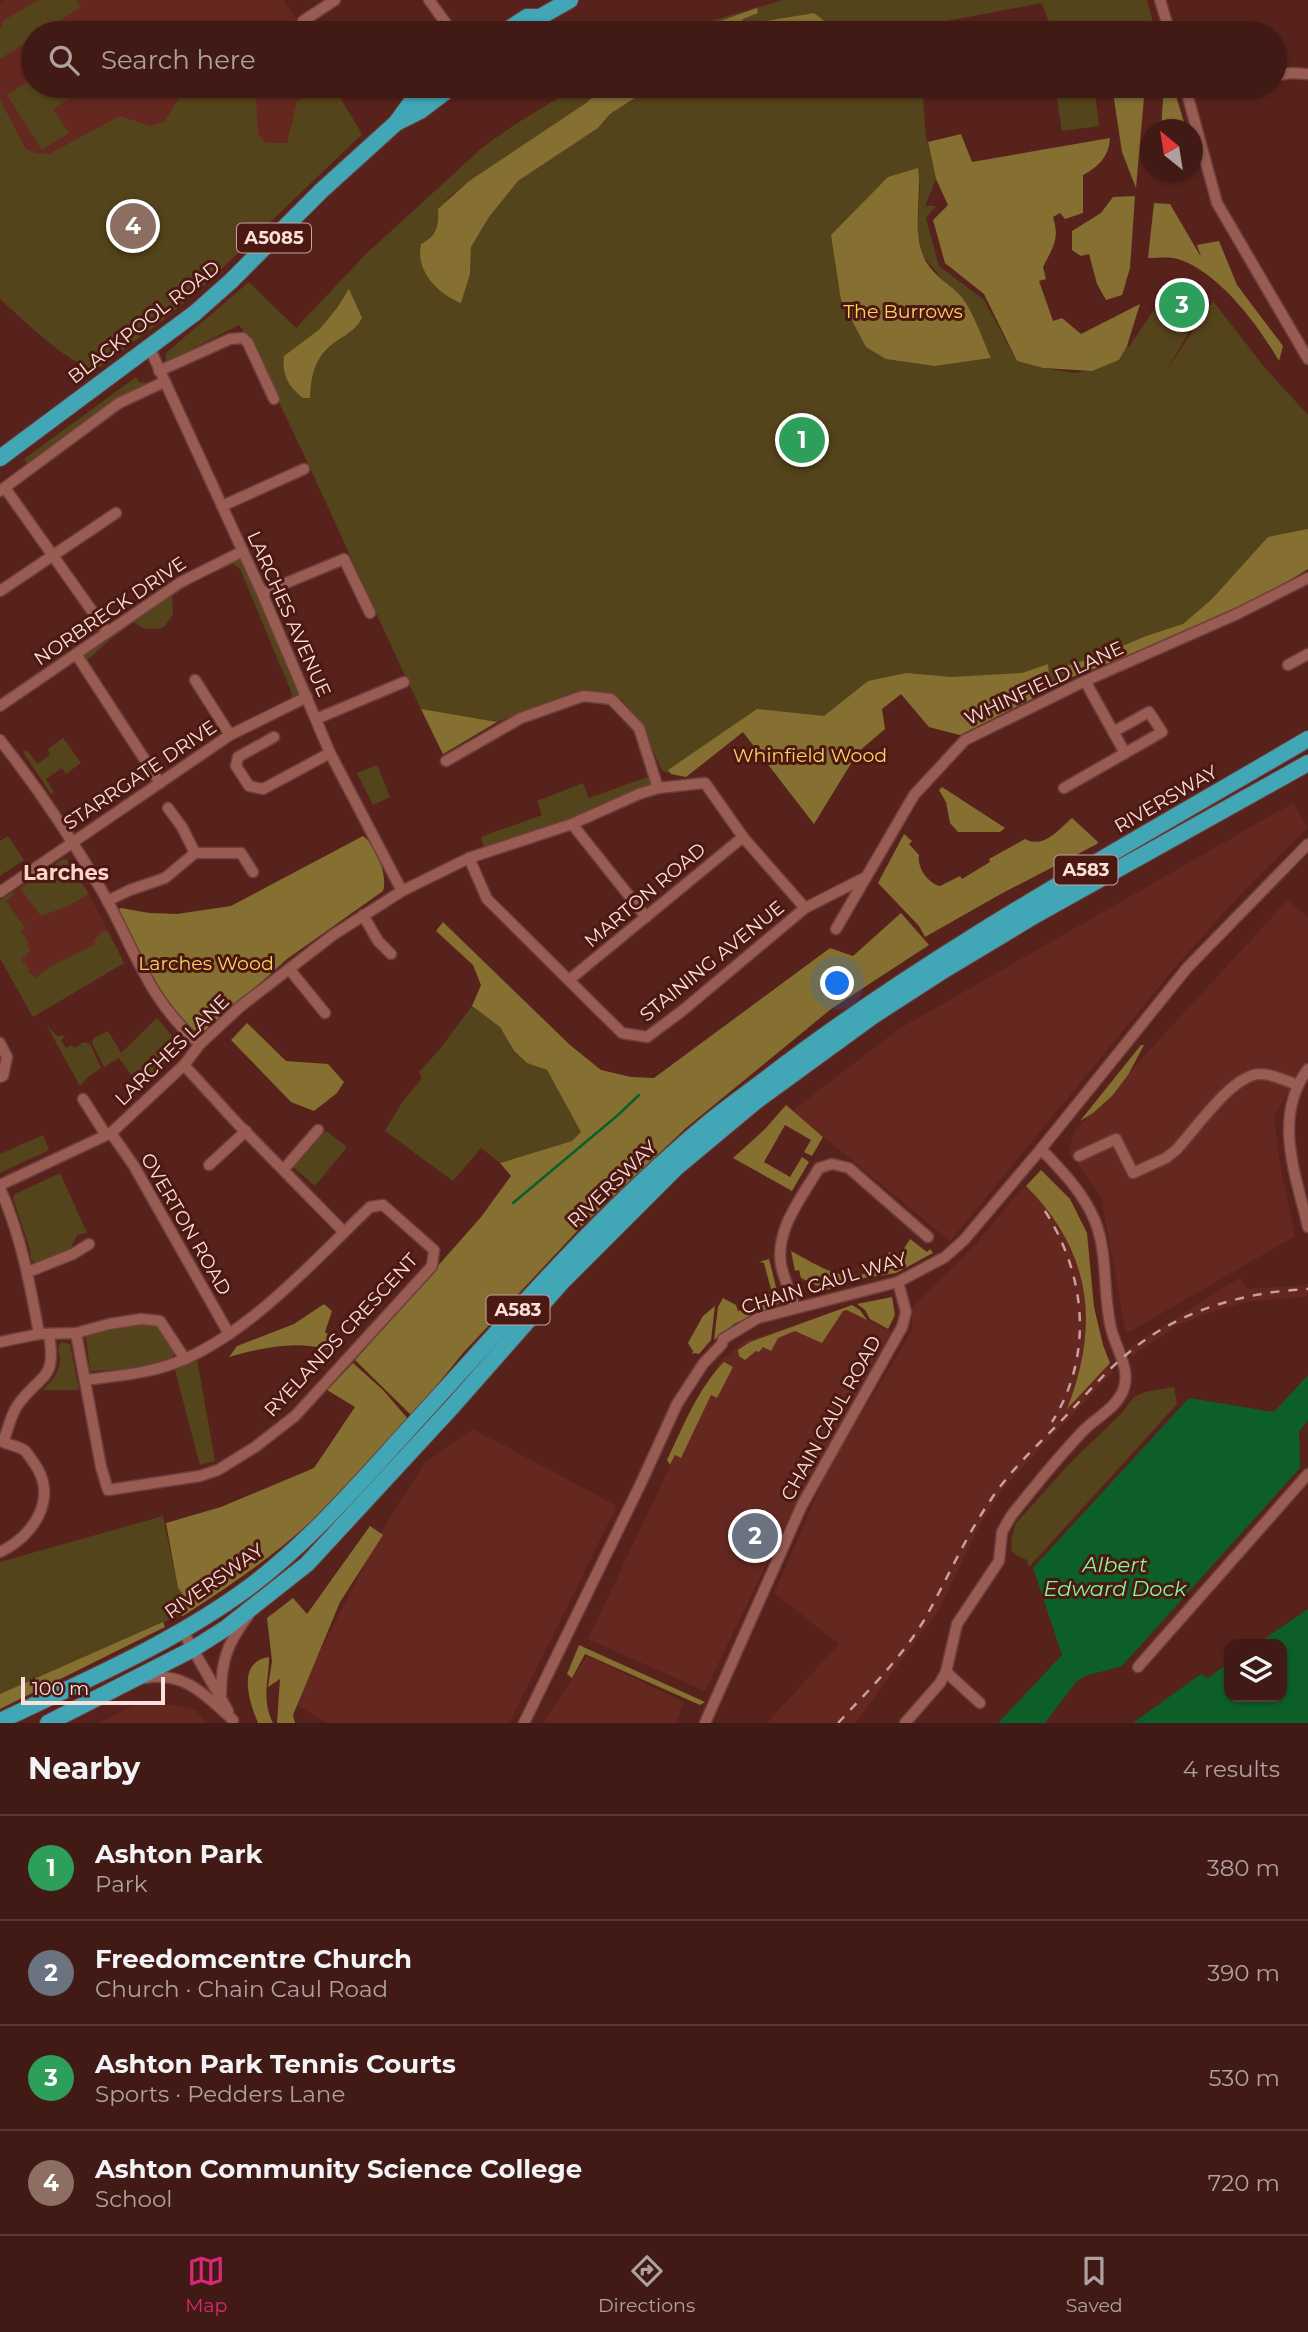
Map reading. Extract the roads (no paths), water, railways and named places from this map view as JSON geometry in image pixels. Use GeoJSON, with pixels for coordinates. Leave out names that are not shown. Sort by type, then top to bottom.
{"type":"FeatureCollection","features":[{"type":"Feature","properties":{"kind":"highway"},"geometry":{"type":"LineString","coordinates":[[521,21],[527,17],[540,17],[570,0]]}},
{"type":"Feature","properties":{"kind":"highway"},"geometry":{"type":"LineString","coordinates":[[538,21],[540,17]]}},
{"type":"Feature","properties":{"kind":"highway","name":"BLACKPOOL ROAD"},"geometry":{"type":"LineString","coordinates":[[0,458],[150,349],[222,290],[321,191],[396,123],[416,98]]}},
{"type":"Feature","properties":{"kind":"highway","name":"BLACKPOOL ROAD"},"geometry":{"type":"LineString","coordinates":[[396,123],[420,111],[437,98]]}},
{"type":"Feature","properties":{"kind":"highway","name":"RIVERSWAY"},"geometry":{"type":"LineString","coordinates":[[48,1723],[129,1682],[189,1641],[315,1531],[546,1279],[645,1179],[703,1127],[818,1039],[918,971],[1308,739]]}},
{"type":"Feature","properties":{"kind":"highway","name":"RIVERSWAY"},"geometry":{"type":"LineString","coordinates":[[0,1721],[189,1641],[257,1605],[307,1564],[452,1407],[562,1282],[677,1167],[755,1102],[873,1016],[941,972],[1034,916],[1308,763]]}},
{"type":"Feature","properties":{"kind":"street"},"geometry":{"type":"LineString","coordinates":[[303,21],[335,0]]}},
{"type":"Feature","properties":{"kind":"street"},"geometry":{"type":"LineString","coordinates":[[429,0],[444,21]]}},
{"type":"Feature","properties":{"kind":"street"},"geometry":{"type":"LineString","coordinates":[[1160,0],[1166,21]]}},
{"type":"Feature","properties":{"kind":"street"},"geometry":{"type":"LineString","coordinates":[[1287,74],[1308,74]]}},
{"type":"Feature","properties":{"kind":"street"},"geometry":{"type":"LineString","coordinates":[[1188,98],[1217,203],[1306,353]]}},
{"type":"Feature","properties":{"kind":"street"},"geometry":{"type":"LineString","coordinates":[[107,632],[3,489],[119,403],[230,339],[243,338],[248,343],[274,399]]}},
{"type":"Feature","properties":{"kind":"street","name":"LARCHES AVENUE"},"geometry":{"type":"LineString","coordinates":[[150,349],[262,593],[330,753],[402,891]]}},
{"type":"Feature","properties":{"kind":"street"},"geometry":{"type":"LineString","coordinates":[[222,506],[304,469]]}},
{"type":"Feature","properties":{"kind":"street"},"geometry":{"type":"LineString","coordinates":[[0,591],[116,513]]}},
{"type":"Feature","properties":{"kind":"street","name":"NORBRECK DRIVE"},"geometry":{"type":"LineString","coordinates":[[0,706],[181,583],[243,551]]}},
{"type":"Feature","properties":{"kind":"street"},"geometry":{"type":"LineString","coordinates":[[262,593],[344,559],[370,613]]}},
{"type":"Feature","properties":{"kind":"street","name":"WHINFIELD LANE"},"geometry":{"type":"LineString","coordinates":[[836,929],[914,795],[965,740],[1085,681],[1237,614],[1308,578]]}},
{"type":"Feature","properties":{"kind":"street"},"geometry":{"type":"LineString","coordinates":[[76,654],[160,783]]}},
{"type":"Feature","properties":{"kind":"street"},"geometry":{"type":"LineString","coordinates":[[1287,665],[1308,654]]}},
{"type":"Feature","properties":{"kind":"street"},"geometry":{"type":"LineString","coordinates":[[195,680],[230,735]]}},
{"type":"Feature","properties":{"kind":"street"},"geometry":{"type":"LineString","coordinates":[[1085,681],[1125,753]]}},
{"type":"Feature","properties":{"kind":"street"},"geometry":{"type":"LineString","coordinates":[[316,719],[404,682]]}},
{"type":"Feature","properties":{"kind":"street"},"geometry":{"type":"LineString","coordinates":[[446,761],[522,718],[583,696],[611,699],[639,728],[659,788]]}},
{"type":"Feature","properties":{"kind":"street","name":"STARRGATE DRIVE"},"geometry":{"type":"LineString","coordinates":[[0,892],[230,735],[307,697]]}},
{"type":"Feature","properties":{"kind":"street"},"geometry":{"type":"LineString","coordinates":[[1064,788],[1162,732],[1149,712],[1113,732]]}},
{"type":"Feature","properties":{"kind":"street"},"geometry":{"type":"LineString","coordinates":[[249,726],[259,745]]}},
{"type":"Feature","properties":{"kind":"street"},"geometry":{"type":"LineString","coordinates":[[274,737],[238,757],[236,766],[248,786],[263,789],[330,753]]}},
{"type":"Feature","properties":{"kind":"street"},"geometry":{"type":"LineString","coordinates":[[0,740],[72,842],[107,901],[142,973],[158,998],[200,1044]]}},
{"type":"Feature","properties":{"kind":"street","name":"LARCHES LANE"},"geometry":{"type":"LineString","coordinates":[[0,1187],[108,1134],[184,1065],[200,1044],[241,1006],[333,935],[402,891],[469,858],[572,824],[659,788],[705,783],[743,836]]}},
{"type":"Feature","properties":{"kind":"street"},"geometry":{"type":"LineString","coordinates":[[168,808],[182,827],[195,853]]}},
{"type":"Feature","properties":{"kind":"street"},"geometry":{"type":"LineString","coordinates":[[572,824],[646,916]]}},
{"type":"Feature","properties":{"kind":"street"},"geometry":{"type":"LineString","coordinates":[[743,836],[805,908],[866,877]]}},
{"type":"Feature","properties":{"kind":"street","name":"MARTON ROAD"},"geometry":{"type":"LineString","coordinates":[[569,980],[743,836]]}},
{"type":"Feature","properties":{"kind":"street","name":"CHAIN CAUL WAY"},"geometry":{"type":"LineString","coordinates":[[524,1723],[677,1404],[723,1339],[758,1318],[898,1282],[945,1257],[964,1240],[1041,1149],[1187,968],[1308,844]]}},
{"type":"Feature","properties":{"kind":"street"},"geometry":{"type":"LineString","coordinates":[[107,901],[164,878],[195,853],[241,853],[253,872]]}},
{"type":"Feature","properties":{"kind":"street","name":"STAINING AVENUE"},"geometry":{"type":"LineString","coordinates":[[469,858],[487,899],[622,1032],[647,1037],[805,908]]}},
{"type":"Feature","properties":{"kind":"street"},"geometry":{"type":"LineString","coordinates":[[363,915],[378,941],[391,954]]}},
{"type":"Feature","properties":{"kind":"street"},"geometry":{"type":"LineString","coordinates":[[290,970],[325,1013]]}},
{"type":"Feature","properties":{"kind":"street"},"geometry":{"type":"LineString","coordinates":[[0,1043],[7,1057],[3,1076],[0,1077]]}},
{"type":"Feature","properties":{"kind":"street"},"geometry":{"type":"LineString","coordinates":[[85,1380],[152,1370],[185,1359],[229,1334],[272,1299],[344,1232],[184,1065]]}},
{"type":"Feature","properties":{"kind":"street"},"geometry":{"type":"LineString","coordinates":[[1308,1069],[1298,1085],[1287,1127],[1308,1227]]}},
{"type":"Feature","properties":{"kind":"street"},"geometry":{"type":"LineString","coordinates":[[1079,1156],[1116,1139],[1133,1173],[1177,1150],[1230,1088],[1242,1079],[1263,1074],[1298,1085]]}},
{"type":"Feature","properties":{"kind":"street","name":"OVERTON ROAD"},"geometry":{"type":"LineString","coordinates":[[83,1099],[134,1166],[229,1334]]}},
{"type":"Feature","properties":{"kind":"street"},"geometry":{"type":"LineString","coordinates":[[284,1169],[318,1130]]}},
{"type":"Feature","properties":{"kind":"street"},"geometry":{"type":"LineString","coordinates":[[209,1165],[246,1131]]}},
{"type":"Feature","properties":{"kind":"street"},"geometry":{"type":"LineString","coordinates":[[905,1723],[940,1683],[946,1672],[957,1624],[999,1561],[1006,1524],[1085,1429],[1115,1404],[1125,1387],[1126,1374],[1112,1331],[1105,1288],[1104,1259],[1096,1223],[1082,1196],[1041,1149]]}},
{"type":"Feature","properties":{"kind":"street"},"geometry":{"type":"LineString","coordinates":[[795,1308],[781,1265],[780,1244],[784,1227],[819,1168],[832,1164],[849,1168],[928,1237]]}},
{"type":"Feature","properties":{"kind":"street"},"geometry":{"type":"LineString","coordinates":[[0,1187],[18,1233],[52,1361],[38,1385],[27,1392],[16,1408],[1,1442],[25,1450],[42,1474],[45,1488],[37,1520],[28,1534],[16,1545],[0,1552]]}},
{"type":"Feature","properties":{"kind":"street","name":"RYELANDS CRESCENT"},"geometry":{"type":"LineString","coordinates":[[76,1333],[101,1467],[108,1490],[187,1479],[218,1470],[255,1447],[295,1416],[432,1266],[434,1250],[383,1205],[370,1207],[344,1232]]}},
{"type":"Feature","properties":{"kind":"street"},"geometry":{"type":"LineString","coordinates":[[28,1272],[73,1254],[89,1244]]}},
{"type":"Feature","properties":{"kind":"street","name":"CHAIN CAUL ROAD"},"geometry":{"type":"LineString","coordinates":[[705,1723],[802,1505],[901,1327],[906,1312],[898,1282]]}},
{"type":"Feature","properties":{"kind":"street"},"geometry":{"type":"LineString","coordinates":[[0,1342],[44,1334],[76,1333],[109,1324],[141,1320],[160,1321],[185,1359]]}},
{"type":"Feature","properties":{"kind":"street"},"geometry":{"type":"LineString","coordinates":[[1138,1667],[1308,1474]]}},
{"type":"Feature","properties":{"kind":"street"},"geometry":{"type":"LineString","coordinates":[[221,1698],[222,1662],[228,1648],[257,1605]]}},
{"type":"Feature","properties":{"kind":"street"},"geometry":{"type":"LineString","coordinates":[[189,1641],[234,1721]]}},
{"type":"Feature","properties":{"kind":"street"},"geometry":{"type":"LineString","coordinates":[[946,1672],[980,1703]]}},
{"type":"Feature","properties":{"kind":"street"},"geometry":{"type":"LineString","coordinates":[[129,1682],[160,1676],[184,1682],[199,1689],[234,1721]]}},
{"type":"Feature","properties":{"kind":"water","name":"Albert Edward Dock"},"geometry":{"type":"Polygon","coordinates":[[[1308,1375],[1308,1421],[1299,1431],[1300,1468],[1122,1666],[1085,1676],[1076,1682],[1045,1723],[998,1723],[1062,1655],[1033,1568],[1189,1398],[1274,1412],[1308,1375]]]}},
{"type":"Feature","properties":{"kind":"water"},"geometry":{"type":"Polygon","coordinates":[[[1308,1609],[1308,1723],[1133,1723],[1201,1674],[1208,1678],[1224,1667],[1224,1702],[1287,1702],[1287,1639],[1264,1639],[1308,1609]]]}},
{"type":"Feature","properties":{"kind":"waterway"},"geometry":{"type":"LineString","coordinates":[[513,1203],[639,1095]]}},
{"type":"Feature","properties":{"kind":"railway"},"geometry":{"type":"LineString","coordinates":[[1045,1211],[1069,1262],[1080,1315],[1074,1370],[1052,1422]]}},
{"type":"Feature","properties":{"kind":"railway"},"geometry":{"type":"LineString","coordinates":[[838,1723],[914,1636],[972,1530],[1006,1479],[1119,1361],[1167,1326],[1212,1306],[1259,1294],[1308,1289]]}},
{"type":"Feature","properties":{"kind":"place","name":"Ashton Community Science College"},"geometry":{"type":"Point","coordinates":[133,226]}},
{"type":"Feature","properties":{"kind":"place","name":"Ashton Park Tennis Courts"},"geometry":{"type":"Point","coordinates":[1182,305]}},
{"type":"Feature","properties":{"kind":"place","name":"Ashton Park"},"geometry":{"type":"Point","coordinates":[802,440]}},
{"type":"Feature","properties":{"kind":"place","name":"Freedomcentre Church"},"geometry":{"type":"Point","coordinates":[755,1536]}},
{"type":"Feature","properties":{"kind":"district","name":"Larches"},"geometry":{"type":"Point","coordinates":[66,872]}},
{"type":"Feature","properties":{"kind":"park label","name":"The Burrows"},"geometry":{"type":"Point","coordinates":[903,311]}},
{"type":"Feature","properties":{"kind":"park label","name":"Whinfield Wood"},"geometry":{"type":"Point","coordinates":[810,755]}},
{"type":"Feature","properties":{"kind":"park label","name":"Larches Wood"},"geometry":{"type":"Point","coordinates":[206,963]}}]}
